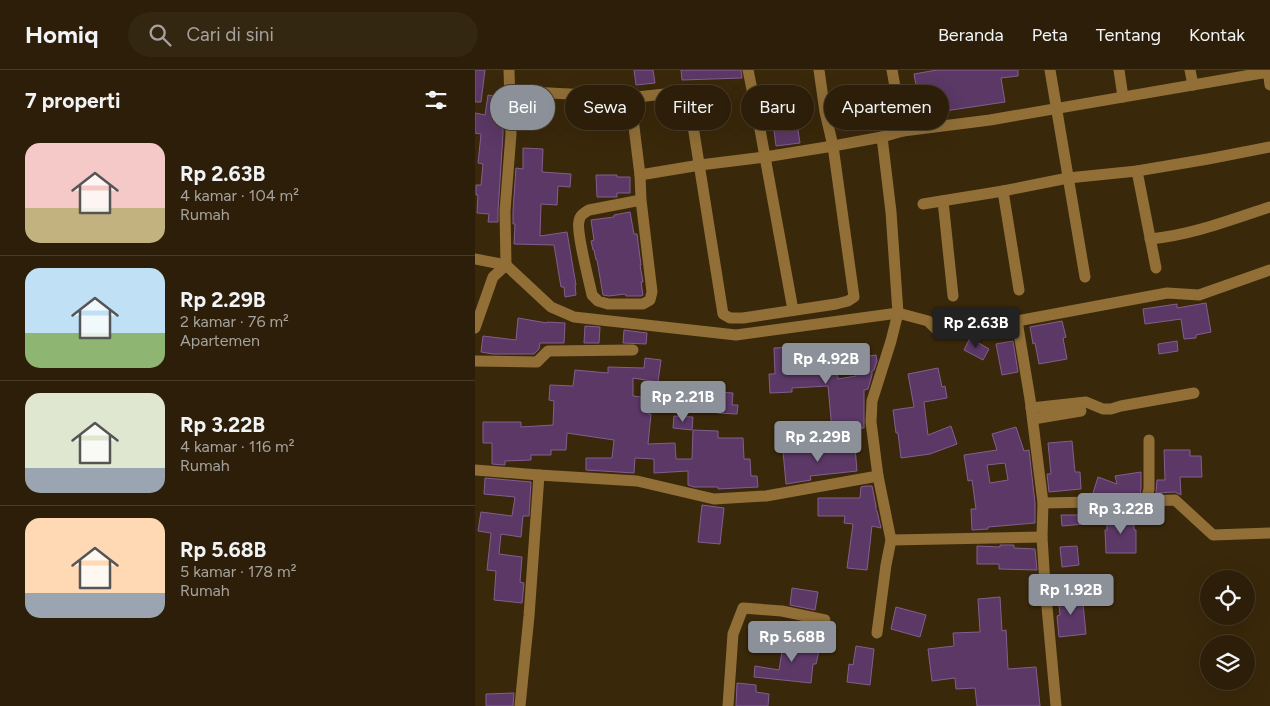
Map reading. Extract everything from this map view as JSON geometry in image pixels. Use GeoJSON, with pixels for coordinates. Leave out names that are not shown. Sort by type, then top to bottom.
{"type":"FeatureCollection","features":[{"type":"Feature","properties":{"kind":"street"},"geometry":{"type":"LineString","coordinates":[[509,70],[510,85]]}},
{"type":"Feature","properties":{"kind":"street"},"geometry":{"type":"LineString","coordinates":[[748,70],[793,310]]}},
{"type":"Feature","properties":{"kind":"street"},"geometry":{"type":"LineString","coordinates":[[641,200],[589,210],[579,218],[578,230],[592,295],[598,301],[608,304],[643,304],[650,300],[652,292],[631,103],[637,97],[683,92],[689,101],[723,314],[730,318],[743,318],[836,304],[848,301],[854,297],[833,146],[825,112],[819,70]]}},
{"type":"Feature","properties":{"kind":"street"},"geometry":{"type":"LineString","coordinates":[[892,70],[903,131]]}},
{"type":"Feature","properties":{"kind":"street"},"geometry":{"type":"LineString","coordinates":[[1050,70],[1085,277]]}},
{"type":"Feature","properties":{"kind":"street"},"geometry":{"type":"LineString","coordinates":[[1119,70],[1123,97]]}},
{"type":"Feature","properties":{"kind":"street"},"geometry":{"type":"LineString","coordinates":[[1190,70],[1193,85]]}},
{"type":"Feature","properties":{"kind":"street"},"geometry":{"type":"LineString","coordinates":[[640,175],[833,146],[903,131],[991,120],[1268,71],[1270,85]]}},
{"type":"Feature","properties":{"kind":"street"},"geometry":{"type":"LineString","coordinates":[[475,328],[493,277],[505,265],[505,211],[511,130]]}},
{"type":"Feature","properties":{"kind":"street"},"geometry":{"type":"LineString","coordinates":[[877,632],[891,540],[878,476],[871,422],[873,401],[898,313],[891,212],[882,137]]}},
{"type":"Feature","properties":{"kind":"street"},"geometry":{"type":"LineString","coordinates":[[923,204],[1069,178],[1137,171],[1270,147]]}},
{"type":"Feature","properties":{"kind":"street"},"geometry":{"type":"LineString","coordinates":[[1137,171],[1156,268]]}},
{"type":"Feature","properties":{"kind":"street"},"geometry":{"type":"LineString","coordinates":[[1003,191],[1019,290]]}},
{"type":"Feature","properties":{"kind":"street"},"geometry":{"type":"LineString","coordinates":[[943,201],[953,296]]}},
{"type":"Feature","properties":{"kind":"street"},"geometry":{"type":"LineString","coordinates":[[1150,239],[1172,237],[1202,230],[1270,208]]}},
{"type":"Feature","properties":{"kind":"street"},"geometry":{"type":"LineString","coordinates":[[475,259],[505,265],[551,307],[574,317],[736,335],[898,313],[928,321],[939,332],[1017,321],[1167,293],[1199,295],[1270,270]]}},
{"type":"Feature","properties":{"kind":"street"},"geometry":{"type":"LineString","coordinates":[[1017,321],[1032,414],[1043,503],[1042,537],[1056,706]]}},
{"type":"Feature","properties":{"kind":"street"},"geometry":{"type":"LineString","coordinates":[[475,360],[537,362],[548,351],[633,350]]}},
{"type":"Feature","properties":{"kind":"street"},"geometry":{"type":"LineString","coordinates":[[1032,414],[1086,402],[1103,409],[1111,409],[1194,393]]}},
{"type":"Feature","properties":{"kind":"street"},"geometry":{"type":"LineString","coordinates":[[1032,414],[1081,411]]}},
{"type":"Feature","properties":{"kind":"street"},"geometry":{"type":"LineString","coordinates":[[1146,501],[1149,489],[1149,440]]}},
{"type":"Feature","properties":{"kind":"street"},"geometry":{"type":"LineString","coordinates":[[475,470],[637,481],[713,499],[766,496],[878,476]]}},
{"type":"Feature","properties":{"kind":"street"},"geometry":{"type":"LineString","coordinates":[[520,706],[529,616],[539,475]]}},
{"type":"Feature","properties":{"kind":"street"},"geometry":{"type":"LineString","coordinates":[[1043,503],[1175,500],[1213,535],[1270,533]]}},
{"type":"Feature","properties":{"kind":"street"},"geometry":{"type":"LineString","coordinates":[[891,540],[1042,537]]}},
{"type":"Feature","properties":{"kind":"street"},"geometry":{"type":"LineString","coordinates":[[728,706],[733,634],[743,608],[782,611],[825,620]]}},
{"type":"Feature","properties":{"kind":"building"},"geometry":{"type":"Polygon","coordinates":[[[475,70],[485,70],[481,102],[475,102],[475,70]]]}},
{"type":"Feature","properties":{"kind":"building"},"geometry":{"type":"Polygon","coordinates":[[[634,70],[653,70],[655,83],[636,85],[634,70]]]}},
{"type":"Feature","properties":{"kind":"building"},"geometry":{"type":"Polygon","coordinates":[[[681,70],[741,70],[742,78],[682,80],[681,70]]]}},
{"type":"Feature","properties":{"kind":"building"},"geometry":{"type":"Polygon","coordinates":[[[937,70],[1018,70],[1018,76],[1001,78],[1005,102],[949,110],[949,85],[916,85],[914,74],[937,70]]]}},
{"type":"Feature","properties":{"kind":"building"},"geometry":{"type":"Polygon","coordinates":[[[488,95],[490,95],[490,130],[503,130],[498,222],[488,222],[489,214],[477,213],[478,195],[476,195],[476,185],[481,185],[483,164],[478,163],[481,134],[475,133],[475,113],[485,115],[488,95]]]}},
{"type":"Feature","properties":{"kind":"building"},"geometry":{"type":"Polygon","coordinates":[[[774,130],[798,130],[800,143],[776,146],[774,130]]]}},
{"type":"Feature","properties":{"kind":"building"},"geometry":{"type":"Polygon","coordinates":[[[523,148],[543,149],[542,172],[571,174],[570,187],[558,186],[557,205],[541,204],[540,236],[567,232],[576,295],[565,297],[564,287],[561,287],[554,245],[514,244],[515,224],[513,224],[513,211],[516,168],[523,169],[523,148]]]}},
{"type":"Feature","properties":{"kind":"building"},"geometry":{"type":"Polygon","coordinates":[[[596,175],[630,177],[630,193],[617,193],[617,197],[597,197],[596,175]]]}},
{"type":"Feature","properties":{"kind":"building"},"geometry":{"type":"Polygon","coordinates":[[[630,212],[634,234],[637,234],[643,295],[603,295],[597,260],[591,241],[594,240],[591,220],[614,217],[614,215],[630,212]]]}},
{"type":"Feature","properties":{"kind":"building"},"geometry":{"type":"Polygon","coordinates":[[[1206,303],[1211,332],[1196,335],[1196,338],[1184,339],[1181,319],[1145,324],[1143,309],[1177,304],[1177,308],[1206,303]]]}},
{"type":"Feature","properties":{"kind":"building"},"geometry":{"type":"Polygon","coordinates":[[[518,318],[547,323],[565,323],[564,343],[540,343],[539,349],[534,354],[493,354],[481,352],[483,336],[516,340],[518,318]]]}},
{"type":"Feature","properties":{"kind":"building"},"geometry":{"type":"Polygon","coordinates":[[[1062,321],[1066,337],[1063,338],[1067,359],[1039,364],[1030,327],[1062,321]]]}},
{"type":"Feature","properties":{"kind":"building"},"geometry":{"type":"Polygon","coordinates":[[[585,326],[600,327],[599,343],[584,343],[585,326]]]}},
{"type":"Feature","properties":{"kind":"building"},"geometry":{"type":"Polygon","coordinates":[[[624,330],[647,333],[646,344],[623,343],[624,330]]]}},
{"type":"Feature","properties":{"kind":"building"},"geometry":{"type":"Polygon","coordinates":[[[970,338],[989,349],[983,360],[964,350],[970,338]]]}},
{"type":"Feature","properties":{"kind":"building"},"geometry":{"type":"Polygon","coordinates":[[[1013,341],[1018,372],[1002,375],[996,344],[1013,341]]]}},
{"type":"Feature","properties":{"kind":"building"},"geometry":{"type":"Polygon","coordinates":[[[1177,341],[1178,351],[1159,354],[1158,344],[1177,341]]]}},
{"type":"Feature","properties":{"kind":"building"},"geometry":{"type":"Polygon","coordinates":[[[795,347],[796,361],[826,359],[827,370],[837,370],[838,379],[856,376],[853,358],[876,355],[877,361],[872,371],[868,389],[864,390],[864,428],[832,430],[828,386],[792,388],[792,392],[770,393],[769,374],[775,374],[774,348],[795,347]]]}},
{"type":"Feature","properties":{"kind":"building"},"geometry":{"type":"Polygon","coordinates":[[[645,358],[661,360],[658,382],[633,378],[633,396],[650,398],[648,414],[651,414],[648,444],[675,443],[676,459],[692,459],[693,430],[718,431],[718,438],[743,438],[744,459],[750,459],[751,476],[757,476],[758,487],[718,489],[718,487],[694,487],[688,485],[688,471],[654,473],[654,459],[635,458],[634,473],[586,470],[586,458],[612,458],[614,440],[567,433],[566,450],[551,450],[551,455],[531,455],[531,460],[505,461],[505,465],[492,464],[492,443],[483,443],[483,422],[521,422],[521,427],[553,425],[554,401],[549,400],[550,385],[573,386],[575,370],[608,373],[608,367],[644,368],[645,358]]]}},
{"type":"Feature","properties":{"kind":"building"},"geometry":{"type":"Polygon","coordinates":[[[938,368],[942,387],[945,386],[947,398],[924,402],[928,435],[951,426],[957,444],[930,454],[901,458],[893,410],[914,407],[908,374],[938,368]]]}},
{"type":"Feature","properties":{"kind":"building"},"geometry":{"type":"Polygon","coordinates":[[[718,392],[733,393],[732,405],[738,405],[737,414],[717,413],[718,392]]]}},
{"type":"Feature","properties":{"kind":"building"},"geometry":{"type":"Polygon","coordinates":[[[674,416],[693,417],[692,430],[673,428],[674,416]]]}},
{"type":"Feature","properties":{"kind":"building"},"geometry":{"type":"Polygon","coordinates":[[[1016,427],[1024,451],[1029,450],[1035,503],[1035,523],[972,530],[971,509],[976,509],[972,480],[968,481],[964,455],[997,450],[992,434],[1016,427]],[[1005,463],[987,465],[990,483],[1008,480],[1005,463]]]}},
{"type":"Feature","properties":{"kind":"building"},"geometry":{"type":"Polygon","coordinates":[[[1072,441],[1075,472],[1080,472],[1081,489],[1049,492],[1047,474],[1051,474],[1048,443],[1072,441]]]}},
{"type":"Feature","properties":{"kind":"building"},"geometry":{"type":"Polygon","coordinates":[[[855,447],[857,471],[810,476],[811,480],[786,484],[783,451],[808,449],[808,452],[855,447]]]}},
{"type":"Feature","properties":{"kind":"building"},"geometry":{"type":"Polygon","coordinates":[[[1164,450],[1190,450],[1190,456],[1201,456],[1202,477],[1180,477],[1181,495],[1175,492],[1156,493],[1157,480],[1165,480],[1164,450]]]}},
{"type":"Feature","properties":{"kind":"building"},"geometry":{"type":"Polygon","coordinates":[[[1141,472],[1140,494],[1093,493],[1098,477],[1117,484],[1115,476],[1141,472]]]}},
{"type":"Feature","properties":{"kind":"building"},"geometry":{"type":"Polygon","coordinates":[[[485,478],[531,482],[529,516],[523,516],[521,537],[501,534],[499,554],[522,557],[520,582],[524,583],[522,603],[494,600],[496,571],[487,570],[491,533],[478,531],[481,512],[512,516],[515,497],[484,494],[485,478]]]}},
{"type":"Feature","properties":{"kind":"building"},"geometry":{"type":"Polygon","coordinates":[[[872,486],[881,528],[872,526],[867,570],[847,568],[853,524],[844,523],[845,516],[818,516],[818,498],[860,498],[861,487],[872,486]]]}},
{"type":"Feature","properties":{"kind":"building"},"geometry":{"type":"Polygon","coordinates":[[[702,505],[724,508],[720,544],[698,542],[702,505]]]}},
{"type":"Feature","properties":{"kind":"building"},"geometry":{"type":"Polygon","coordinates":[[[1061,515],[1083,515],[1084,524],[1062,526],[1061,515]]]}},
{"type":"Feature","properties":{"kind":"building"},"geometry":{"type":"Polygon","coordinates":[[[1107,515],[1134,515],[1136,553],[1106,553],[1105,530],[1107,530],[1107,515]]]}},
{"type":"Feature","properties":{"kind":"building"},"geometry":{"type":"Polygon","coordinates":[[[1000,545],[1014,545],[1014,548],[1035,549],[1037,570],[999,569],[999,564],[977,564],[977,546],[1000,547],[1000,545]]]}},
{"type":"Feature","properties":{"kind":"building"},"geometry":{"type":"Polygon","coordinates":[[[1077,546],[1079,565],[1062,567],[1060,547],[1077,546]]]}},
{"type":"Feature","properties":{"kind":"building"},"geometry":{"type":"Polygon","coordinates":[[[792,588],[818,592],[815,610],[790,605],[792,588]]]}},
{"type":"Feature","properties":{"kind":"building"},"geometry":{"type":"Polygon","coordinates":[[[1082,593],[1086,634],[1059,637],[1057,616],[1060,615],[1058,596],[1082,593]]]}},
{"type":"Feature","properties":{"kind":"building"},"geometry":{"type":"Polygon","coordinates":[[[1000,597],[1002,631],[1006,630],[1008,669],[1036,667],[1040,706],[977,706],[975,688],[956,689],[955,678],[932,681],[928,649],[954,646],[953,633],[980,632],[978,599],[1000,597]]]}},
{"type":"Feature","properties":{"kind":"building"},"geometry":{"type":"Polygon","coordinates":[[[896,607],[926,615],[920,637],[891,629],[896,607]]]}},
{"type":"Feature","properties":{"kind":"building"},"geometry":{"type":"Polygon","coordinates":[[[785,633],[802,636],[800,648],[819,651],[816,664],[813,664],[811,683],[754,677],[755,666],[779,670],[785,633]]]}},
{"type":"Feature","properties":{"kind":"building"},"geometry":{"type":"Polygon","coordinates":[[[856,646],[874,649],[870,685],[847,682],[849,664],[853,665],[856,646]]]}},
{"type":"Feature","properties":{"kind":"building"},"geometry":{"type":"Polygon","coordinates":[[[737,683],[756,685],[756,692],[769,694],[768,706],[736,706],[737,683]]]}},
{"type":"Feature","properties":{"kind":"building"},"geometry":{"type":"Polygon","coordinates":[[[514,693],[513,706],[486,706],[486,694],[514,693]]]}}]}
